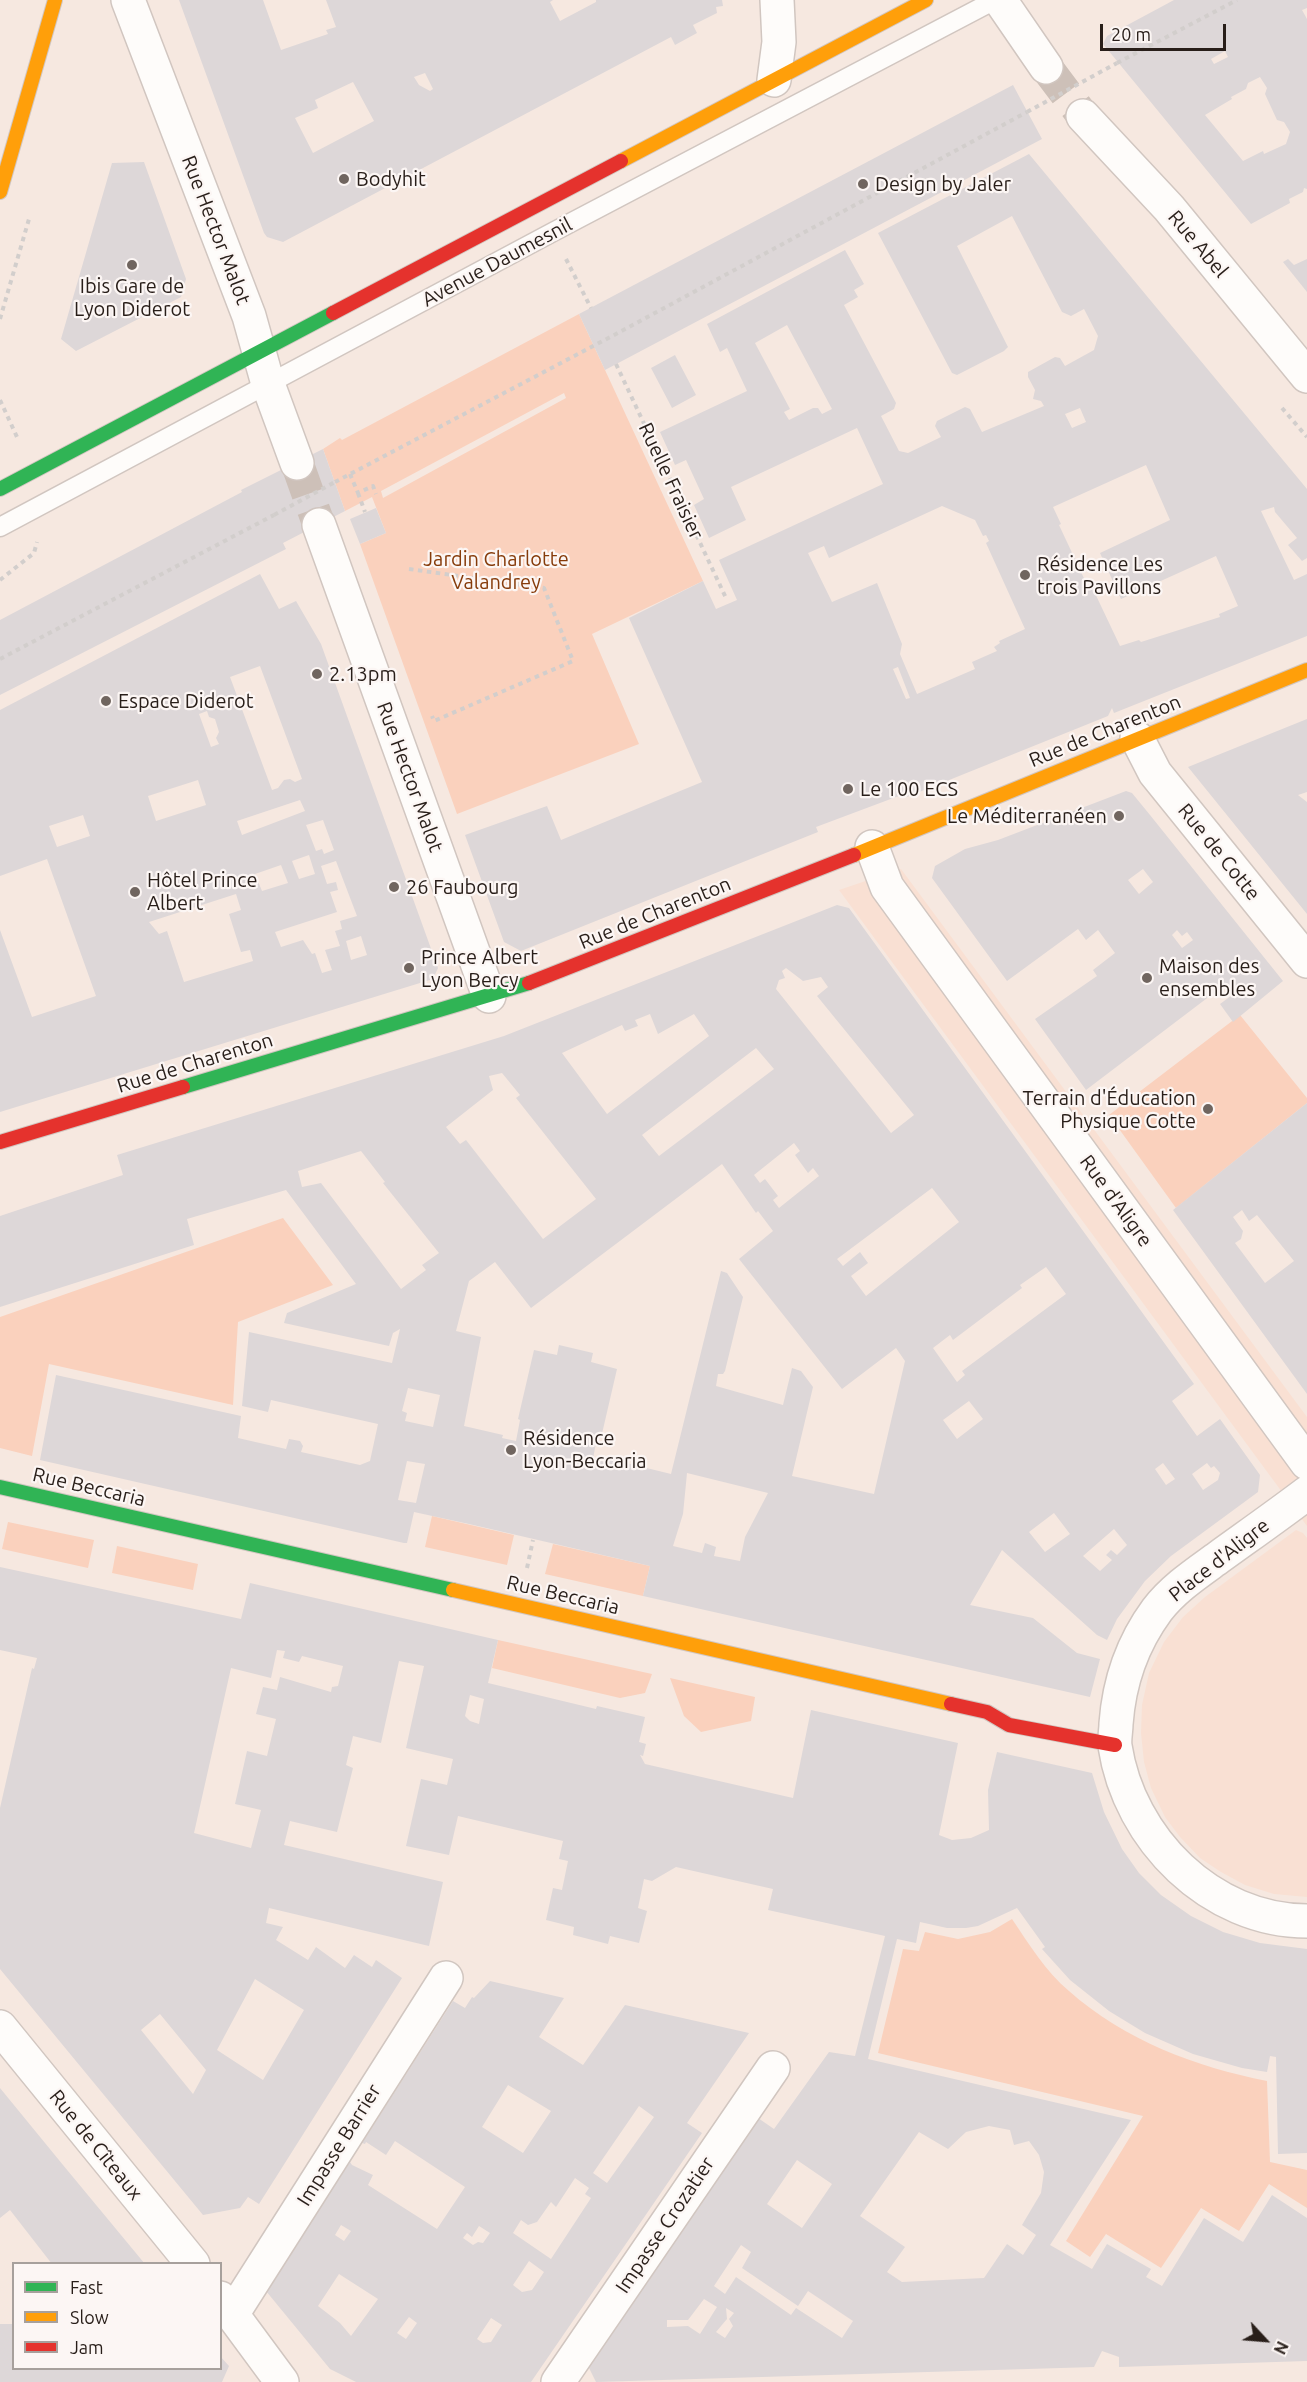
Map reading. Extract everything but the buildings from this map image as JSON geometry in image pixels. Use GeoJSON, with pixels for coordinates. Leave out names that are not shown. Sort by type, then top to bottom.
{"type":"FeatureCollection","features":[{"type":"Feature","properties":{"kind":"street"},"geometry":{"type":"LineString","coordinates":[[0,192],[55,0]]}},
{"type":"Feature","properties":{"kind":"street","name":"Rue Hector Malot"},"geometry":{"type":"LineString","coordinates":[[128,0],[249,316],[268,384],[297,463]]}},
{"type":"Feature","properties":{"kind":"street"},"geometry":{"type":"LineString","coordinates":[[774,80],[779,42],[777,0]]}},
{"type":"Feature","properties":{"kind":"street","name":"Avenue Daumesnil"},"geometry":{"type":"LineString","coordinates":[[0,489],[926,0]]}},
{"type":"Feature","properties":{"kind":"street"},"geometry":{"type":"LineString","coordinates":[[1000,0],[1046,67]]}},
{"type":"Feature","properties":{"kind":"street","name":"Rue Abel"},"geometry":{"type":"LineString","coordinates":[[1083,116],[1168,208],[1307,376]]}},
{"type":"Feature","properties":{"kind":"street","name":"Rue Hector Malot"},"geometry":{"type":"LineString","coordinates":[[319,525],[489,996]]}},
{"type":"Feature","properties":{"kind":"street","name":"Rue de Charenton"},"geometry":{"type":"LineString","coordinates":[[0,1142],[539,980],[872,848],[1307,670]]}},
{"type":"Feature","properties":{"kind":"street","name":"Rue de Cotte"},"geometry":{"type":"LineString","coordinates":[[1137,738],[1155,773],[1307,961]]}},
{"type":"Feature","properties":{"kind":"street","name":"Rue d'Aligre"},"geometry":{"type":"LineString","coordinates":[[872,848],[887,887],[1307,1463]]}},
{"type":"Feature","properties":{"kind":"street","name":"Rue Beccaria"},"geometry":{"type":"LineString","coordinates":[[0,1487],[987,1712],[1010,1725],[1114,1745]]}},
{"type":"Feature","properties":{"kind":"street","name":"Place d'Aligre"},"geometry":{"type":"LineString","coordinates":[[1307,1493],[1180,1586],[1158,1609],[1128,1661],[1118,1705],[1114,1745],[1134,1807],[1150,1834],[1197,1884],[1224,1900],[1253,1912],[1288,1921],[1307,1921]]}},
{"type":"Feature","properties":{"kind":"street","name":"Impasse Barrier"},"geometry":{"type":"LineString","coordinates":[[227,2305],[446,1978]]}},
{"type":"Feature","properties":{"kind":"street","name":"Rue de Cîteaux"},"geometry":{"type":"LineString","coordinates":[[0,2027],[191,2262]]}},
{"type":"Feature","properties":{"kind":"street","name":"Impasse Crozatier"},"geometry":{"type":"LineString","coordinates":[[558,2382],[773,2068]]}},
{"type":"Feature","properties":{"kind":"street"},"geometry":{"type":"LineString","coordinates":[[227,2305],[282,2382]]}},
{"type":"Feature","properties":{"kind":"lane","name":"Avenue Daumesnil"},"geometry":{"type":"LineString","coordinates":[[0,527],[995,0]]}},
{"type":"Feature","properties":{"kind":"path"},"geometry":{"type":"LineString","coordinates":[[0,659],[609,338],[1237,0]]}},
{"type":"Feature","properties":{"kind":"path","name":"Ruelle Fraisier"},"geometry":{"type":"LineString","coordinates":[[616,364],[726,598]]}},
{"type":"Feature","properties":{"kind":"path"},"geometry":{"type":"LineString","coordinates":[[0,400],[18,438]]}},
{"type":"Feature","properties":{"kind":"path"},"geometry":{"type":"LineString","coordinates":[[350,474],[366,512]]}},
{"type":"Feature","properties":{"kind":"path"},"geometry":{"type":"LineString","coordinates":[[358,493],[373,486],[376,494]]}},
{"type":"Feature","properties":{"kind":"path"},"geometry":{"type":"LineString","coordinates":[[0,580],[34,553],[37,543],[35,532]]}},
{"type":"Feature","properties":{"kind":"path"},"geometry":{"type":"LineString","coordinates":[[409,569],[544,588],[573,661],[434,720]]}},
{"type":"Feature","properties":{"kind":"path"},"geometry":{"type":"LineString","coordinates":[[526,1572],[533,1540]]}},
{"type":"Feature","properties":{"kind":"shaded area"},"geometry":{"type":"Polygon","coordinates":[[[901,869],[1307,1417],[1307,1526],[839,890],[901,869]]]}},
{"type":"Feature","properties":{"kind":"shaded area"},"geometry":{"type":"Polygon","coordinates":[[[1296,1530],[1307,1538],[1307,1897],[1274,1894],[1245,1885],[1200,1858],[1165,1817],[1151,1788],[1144,1762],[1141,1733],[1142,1705],[1149,1673],[1164,1642],[1183,1617],[1205,1597],[1296,1530]]]}},
{"type":"Feature","properties":{"kind":"green space","name":"Jardin Charlotte Valandrey"},"geometry":{"type":"Polygon","coordinates":[[[579,314],[703,581],[592,634],[639,744],[457,814],[360,544],[386,533],[372,497],[345,511],[323,449],[340,438],[342,440],[579,314]],[[564,393],[381,491],[383,498],[566,398],[564,393]]]}},
{"type":"Feature","properties":{"kind":"green space","name":"Terrain d'Éducation Physique Cotte"},"geometry":{"type":"Polygon","coordinates":[[[1240,1015],[1307,1098],[1307,1103],[1176,1208],[1109,1115],[1240,1015]]]}},
{"type":"Feature","properties":{"kind":"green space"},"geometry":{"type":"Polygon","coordinates":[[[283,1218],[333,1285],[238,1322],[233,1405],[49,1364],[32,1456],[0,1448],[0,1317],[283,1218]]]}},
{"type":"Feature","properties":{"kind":"green space"},"geometry":{"type":"Polygon","coordinates":[[[432,1516],[514,1535],[507,1565],[425,1547],[432,1516]]]}},
{"type":"Feature","properties":{"kind":"green space"},"geometry":{"type":"Polygon","coordinates":[[[8,1522],[94,1540],[88,1568],[2,1549],[8,1522]]]}},
{"type":"Feature","properties":{"kind":"green space"},"geometry":{"type":"Polygon","coordinates":[[[553,1544],[650,1566],[643,1596],[545,1574],[553,1544]]]}},
{"type":"Feature","properties":{"kind":"green space"},"geometry":{"type":"Polygon","coordinates":[[[117,1546],[198,1564],[193,1590],[112,1573],[117,1546]]]}},
{"type":"Feature","properties":{"kind":"green space"},"geometry":{"type":"Polygon","coordinates":[[[498,1640],[652,1674],[645,1693],[620,1698],[492,1668],[498,1640]]]}},
{"type":"Feature","properties":{"kind":"green space"},"geometry":{"type":"Polygon","coordinates":[[[670,1678],[755,1697],[751,1721],[701,1732],[684,1716],[670,1678]]]}},
{"type":"Feature","properties":{"kind":"green space"},"geometry":{"type":"Polygon","coordinates":[[[1012,1919],[1053,1975],[1090,2008],[1113,2024],[1162,2049],[1188,2059],[1267,2081],[1270,2162],[1307,2170],[1307,2208],[1269,2184],[1239,2231],[1201,2208],[1161,2268],[1106,2234],[1090,2257],[1066,2241],[1143,2116],[878,2053],[903,1949],[919,1951],[925,1932],[958,1939],[990,1932],[1012,1919]]]}},
{"type":"Feature","properties":{"kind":"tunnel"},"geometry":{"type":"LineString","coordinates":[[1046,67],[1083,116]]}},
{"type":"Feature","properties":{"kind":"tunnel"},"geometry":{"type":"LineString","coordinates":[[297,463],[319,525]]}},
{"type":"Feature","properties":{"kind":"traffic: fast"},"geometry":{"type":"LineString","coordinates":[[0,489],[333,313]]}},
{"type":"Feature","properties":{"kind":"traffic: fast"},"geometry":{"type":"LineString","coordinates":[[183,1087],[529,983]]}},
{"type":"Feature","properties":{"kind":"traffic: fast"},"geometry":{"type":"LineString","coordinates":[[0,1487],[453,1590]]}},
{"type":"Feature","properties":{"kind":"traffic: slow"},"geometry":{"type":"LineString","coordinates":[[0,192],[55,0]]}},
{"type":"Feature","properties":{"kind":"traffic: slow"},"geometry":{"type":"LineString","coordinates":[[621,161],[926,0]]}},
{"type":"Feature","properties":{"kind":"traffic: slow"},"geometry":{"type":"LineString","coordinates":[[854,855],[1307,670]]}},
{"type":"Feature","properties":{"kind":"traffic: slow"},"geometry":{"type":"LineString","coordinates":[[453,1590],[951,1704]]}},
{"type":"Feature","properties":{"kind":"traffic: jam"},"geometry":{"type":"LineString","coordinates":[[333,313],[621,161]]}},
{"type":"Feature","properties":{"kind":"traffic: jam"},"geometry":{"type":"LineString","coordinates":[[529,983],[854,855]]}},
{"type":"Feature","properties":{"kind":"traffic: jam"},"geometry":{"type":"LineString","coordinates":[[0,1142],[183,1087]]}},
{"type":"Feature","properties":{"kind":"traffic: jam"},"geometry":{"type":"LineString","coordinates":[[951,1704],[987,1712],[1009,1725],[1115,1745]]}},
{"type":"Feature","properties":{"kind":"place","name":"Bodyhit"},"geometry":{"type":"Point","coordinates":[344,179]}},
{"type":"Feature","properties":{"kind":"place","name":"Design by Jaler"},"geometry":{"type":"Point","coordinates":[863,184]}},
{"type":"Feature","properties":{"kind":"place","name":"Ibis Gare de Lyon Diderot"},"geometry":{"type":"Point","coordinates":[132,265]}},
{"type":"Feature","properties":{"kind":"place","name":"Résidence Les trois Pavillons"},"geometry":{"type":"Point","coordinates":[1025,575]}},
{"type":"Feature","properties":{"kind":"place","name":"2.13pm"},"geometry":{"type":"Point","coordinates":[317,674]}},
{"type":"Feature","properties":{"kind":"place","name":"Espace Diderot"},"geometry":{"type":"Point","coordinates":[106,701]}},
{"type":"Feature","properties":{"kind":"place","name":"Le 100 ECS"},"geometry":{"type":"Point","coordinates":[848,789]}},
{"type":"Feature","properties":{"kind":"place","name":"Le Méditerranéen"},"geometry":{"type":"Point","coordinates":[1119,816]}},
{"type":"Feature","properties":{"kind":"place","name":"26 Faubourg"},"geometry":{"type":"Point","coordinates":[394,887]}},
{"type":"Feature","properties":{"kind":"place","name":"Hôtel Prince Albert"},"geometry":{"type":"Point","coordinates":[135,892]}},
{"type":"Feature","properties":{"kind":"place","name":"Prince Albert Lyon Bercy"},"geometry":{"type":"Point","coordinates":[409,968]}},
{"type":"Feature","properties":{"kind":"place","name":"Maison des ensembles"},"geometry":{"type":"Point","coordinates":[1147,978]}},
{"type":"Feature","properties":{"kind":"place","name":"Terrain d'Éducation Physique Cotte"},"geometry":{"type":"Point","coordinates":[1208,1109]}},
{"type":"Feature","properties":{"kind":"place","name":"Résidence Lyon-Beccaria"},"geometry":{"type":"Point","coordinates":[511,1450]}}]}
